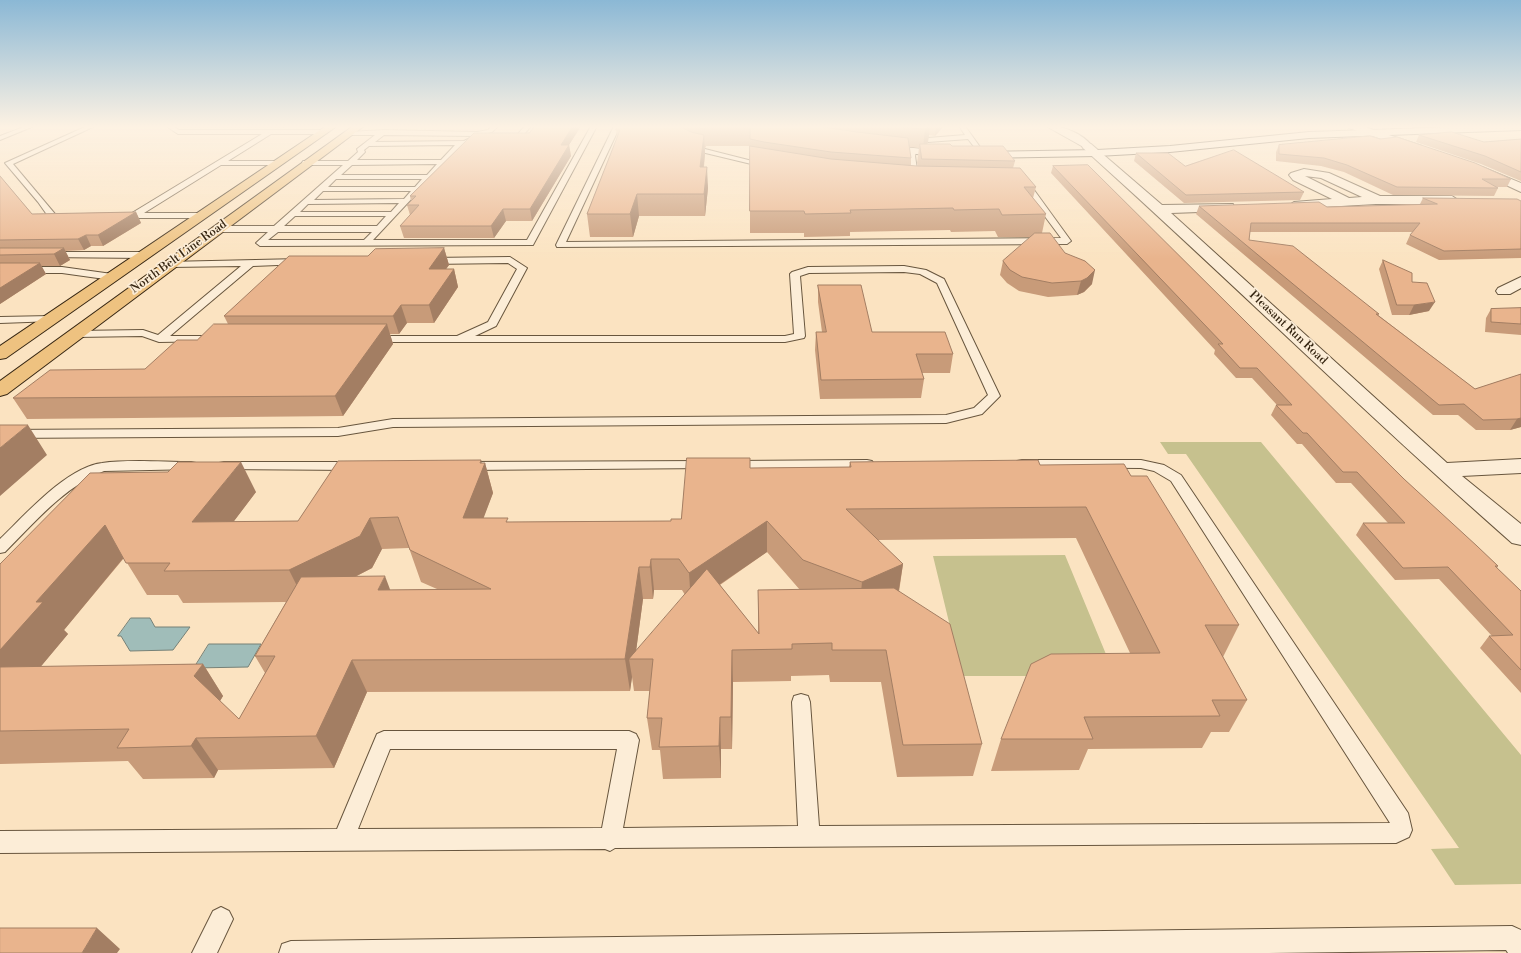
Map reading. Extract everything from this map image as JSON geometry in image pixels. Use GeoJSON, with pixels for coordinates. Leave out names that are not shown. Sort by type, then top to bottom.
{"type":"FeatureCollection","features":[{"type":"Feature","properties":{"kind":"main road","name":"North Belt Line Road"},"geometry":{"type":"LineString","coordinates":[[0,354],[266,170]]}},
{"type":"Feature","properties":{"kind":"main road","name":"North Belt Line Road"},"geometry":{"type":"LineString","coordinates":[[0,390],[296,170]]}},
{"type":"Feature","properties":{"kind":"main road"},"geometry":{"type":"LineString","coordinates":[[144,255],[176,260]]}},
{"type":"Feature","properties":{"kind":"street","name":"Pleasant Run Road"},"geometry":{"type":"LineString","coordinates":[[1115,170],[1442,470],[1521,537]]}},
{"type":"Feature","properties":{"kind":"street"},"geometry":{"type":"LineString","coordinates":[[1482,170],[1521,188]]}},
{"type":"Feature","properties":{"kind":"street"},"geometry":{"type":"LineString","coordinates":[[1348,202],[1295,175],[1301,173],[1324,175],[1376,200]]}},
{"type":"Feature","properties":{"kind":"street"},"geometry":{"type":"LineString","coordinates":[[1283,206],[1376,200],[1468,200]]}},
{"type":"Feature","properties":{"kind":"street"},"geometry":{"type":"LineString","coordinates":[[1159,209],[1244,207]]}},
{"type":"Feature","properties":{"kind":"street"},"geometry":{"type":"LineString","coordinates":[[1504,291],[1521,282]]}},
{"type":"Feature","properties":{"kind":"street"},"geometry":{"type":"LineString","coordinates":[[1442,470],[1521,466]]}},
{"type":"Feature","properties":{"kind":"lane"},"geometry":{"type":"LineString","coordinates":[[15,170],[41,200],[53,217],[75,216]]}},
{"type":"Feature","properties":{"kind":"lane"},"geometry":{"type":"LineString","coordinates":[[134,216],[207,170]]}},
{"type":"Feature","properties":{"kind":"lane"},"geometry":{"type":"LineString","coordinates":[[342,170],[260,243],[530,243],[570,170]]}},
{"type":"Feature","properties":{"kind":"lane"},"geometry":{"type":"LineString","coordinates":[[366,243],[434,170]]}},
{"type":"Feature","properties":{"kind":"lane"},"geometry":{"type":"LineString","coordinates":[[599,170],[560,245],[1067,242],[1026,184],[1010,184]]}},
{"type":"Feature","properties":{"kind":"lane"},"geometry":{"type":"LineString","coordinates":[[913,170],[915,183]]}},
{"type":"Feature","properties":{"kind":"lane"},"geometry":{"type":"LineString","coordinates":[[335,177],[428,177]]}},
{"type":"Feature","properties":{"kind":"lane"},"geometry":{"type":"LineString","coordinates":[[321,189],[417,189]]}},
{"type":"Feature","properties":{"kind":"lane"},"geometry":{"type":"LineString","coordinates":[[307,202],[405,201]]}},
{"type":"Feature","properties":{"kind":"lane"},"geometry":{"type":"LineString","coordinates":[[293,214],[393,214]]}},
{"type":"Feature","properties":{"kind":"lane"},"geometry":{"type":"LineString","coordinates":[[112,216],[200,216]]}},
{"type":"Feature","properties":{"kind":"lane"},"geometry":{"type":"LineString","coordinates":[[217,229],[379,229]]}},
{"type":"Feature","properties":{"kind":"lane"},"geometry":{"type":"LineString","coordinates":[[40,255],[144,255]]}},
{"type":"Feature","properties":{"kind":"lane"},"geometry":{"type":"LineString","coordinates":[[176,260],[250,263],[313,262]]}},
{"type":"Feature","properties":{"kind":"lane"},"geometry":{"type":"LineString","coordinates":[[416,261],[510,260],[522,268],[492,324],[459,339]]}},
{"type":"Feature","properties":{"kind":"lane"},"geometry":{"type":"LineString","coordinates":[[159,339],[250,263]]}},
{"type":"Feature","properties":{"kind":"lane"},"geometry":{"type":"LineString","coordinates":[[0,270],[62,270],[112,277]]}},
{"type":"Feature","properties":{"kind":"lane"},"geometry":{"type":"LineString","coordinates":[[0,434],[338,432],[392,423],[946,419],[978,410],[994,396],[941,281],[923,272],[917,271],[808,270],[796,274],[800,336],[785,339],[364,339]]}},
{"type":"Feature","properties":{"kind":"lane"},"geometry":{"type":"LineString","coordinates":[[0,320],[50,320]]}},
{"type":"Feature","properties":{"kind":"lane"},"geometry":{"type":"LineString","coordinates":[[76,334],[143,333],[159,339],[222,339]]}},
{"type":"Feature","properties":{"kind":"lane"},"geometry":{"type":"LineString","coordinates":[[454,466],[885,464]]}},
{"type":"Feature","properties":{"kind":"lane"},"geometry":{"type":"LineString","coordinates":[[0,842],[610,840],[1396,833],[1401,830],[1400,820],[1176,478],[1159,468],[1140,464],[1005,464]]}},
{"type":"Feature","properties":{"kind":"lane"},"geometry":{"type":"LineString","coordinates":[[0,548],[71,482],[89,470],[102,467],[366,466]]}},
{"type":"Feature","properties":{"kind":"lane"},"geometry":{"type":"LineString","coordinates":[[801,702],[809,838]]}},
{"type":"Feature","properties":{"kind":"lane"},"geometry":{"type":"LineString","coordinates":[[343,840],[384,740],[628,740],[610,840]]}},
{"type":"Feature","properties":{"kind":"lane"},"geometry":{"type":"LineString","coordinates":[[204,953],[221,919]]}},
{"type":"Feature","properties":{"kind":"lane"},"geometry":{"type":"LineString","coordinates":[[291,953],[1302,947],[1512,938],[1521,951]]}},
{"type":"Feature","properties":{"kind":"shaded area"},"geometry":{"type":"Polygon","coordinates":[[[1160,442],[1261,442],[1521,755],[1521,884],[1455,885],[1431,849],[1459,848],[1186,454],[1168,454],[1160,442]]]}},
{"type":"Feature","properties":{"kind":"shaded area"},"geometry":{"type":"Polygon","coordinates":[[[1065,555],[1115,676],[962,676],[933,556],[1065,555]]]}},
{"type":"Feature","properties":{"kind":"water"},"geometry":{"type":"Polygon","coordinates":[[[131,618],[150,618],[155,627],[190,627],[173,650],[130,651],[121,636],[118,636],[131,618]]]}},
{"type":"Feature","properties":{"kind":"water"},"geometry":{"type":"Polygon","coordinates":[[[209,644],[261,644],[248,667],[194,668],[209,644]]]}},
{"type":"Feature","properties":{"kind":"building"},"geometry":{"type":"Polygon","coordinates":[[[436,170],[553,170],[530,209],[503,209],[491,226],[400,226],[419,205],[407,205],[416,196],[410,196],[436,170]]]}},
{"type":"Feature","properties":{"kind":"building"},"geometry":{"type":"Polygon","coordinates":[[[604,170],[707,170],[704,194],[637,194],[630,214],[587,214],[604,170]]]}},
{"type":"Feature","properties":{"kind":"building"},"geometry":{"type":"Polygon","coordinates":[[[750,170],[1022,170],[1036,187],[1024,187],[1046,214],[1002,215],[999,209],[954,210],[953,208],[850,210],[851,213],[805,214],[804,211],[750,211],[750,170]]]}},
{"type":"Feature","properties":{"kind":"building"},"geometry":{"type":"Polygon","coordinates":[[[1057,170],[1094,170],[1404,479],[1498,566],[1495,566],[1521,591],[1521,670],[1489,636],[1513,635],[1448,567],[1403,568],[1363,523],[1405,523],[1357,472],[1343,472],[1307,433],[1303,433],[1276,405],[1292,405],[1257,368],[1240,368],[1218,344],[1223,344],[1057,170]]]}},
{"type":"Feature","properties":{"kind":"building"},"geometry":{"type":"Polygon","coordinates":[[[1157,170],[1268,170],[1304,192],[1186,195],[1157,170]]]}},
{"type":"Feature","properties":{"kind":"building"},"geometry":{"type":"Polygon","coordinates":[[[1359,170],[1492,170],[1511,179],[1482,179],[1498,188],[1397,187],[1359,170]]]}},
{"type":"Feature","properties":{"kind":"building"},"geometry":{"type":"Polygon","coordinates":[[[0,176],[32,214],[136,212],[98,235],[86,235],[78,239],[0,240],[0,176]]]}},
{"type":"Feature","properties":{"kind":"building"},"geometry":{"type":"Polygon","coordinates":[[[1423,198],[1517,199],[1521,201],[1521,249],[1444,251],[1410,235],[1420,223],[1251,223],[1249,240],[1293,246],[1379,314],[1376,314],[1475,389],[1521,374],[1521,418],[1483,420],[1464,404],[1439,405],[1199,206],[1319,202],[1327,207],[1437,204],[1423,198]]]}},
{"type":"Feature","properties":{"kind":"building"},"geometry":{"type":"Polygon","coordinates":[[[1035,233],[1050,233],[1065,253],[1085,261],[1095,270],[1087,278],[1081,281],[1052,283],[1022,277],[1010,270],[1003,261],[1035,233]]]}},
{"type":"Feature","properties":{"kind":"building"},"geometry":{"type":"Polygon","coordinates":[[[0,248],[64,248],[54,254],[0,255],[0,248]]]}},
{"type":"Feature","properties":{"kind":"building"},"geometry":{"type":"Polygon","coordinates":[[[444,248],[429,269],[454,269],[429,305],[401,305],[393,316],[224,316],[289,256],[368,256],[375,249],[444,248]]]}},
{"type":"Feature","properties":{"kind":"building"},"geometry":{"type":"Polygon","coordinates":[[[1383,260],[1412,273],[1412,282],[1427,283],[1435,302],[1414,305],[1397,305],[1383,260]]]}},
{"type":"Feature","properties":{"kind":"building"},"geometry":{"type":"Polygon","coordinates":[[[0,263],[40,263],[0,288],[0,263]]]}},
{"type":"Feature","properties":{"kind":"building"},"geometry":{"type":"Polygon","coordinates":[[[818,285],[861,285],[872,332],[945,332],[953,354],[916,354],[924,379],[821,380],[816,332],[826,332],[818,285]]]}},
{"type":"Feature","properties":{"kind":"building"},"geometry":{"type":"Polygon","coordinates":[[[1521,308],[1521,324],[1491,322],[1491,309],[1521,308]]]}},
{"type":"Feature","properties":{"kind":"building"},"geometry":{"type":"Polygon","coordinates":[[[214,324],[387,324],[335,396],[13,398],[50,370],[145,369],[177,340],[197,340],[214,324]]]}},
{"type":"Feature","properties":{"kind":"building"},"geometry":{"type":"Polygon","coordinates":[[[0,425],[28,425],[0,448],[0,425]]]}},
{"type":"Feature","properties":{"kind":"building"},"geometry":{"type":"Polygon","coordinates":[[[687,458],[750,458],[750,468],[851,467],[850,462],[1038,460],[1040,465],[1124,464],[1131,476],[1147,476],[1239,625],[1205,625],[1247,700],[1212,700],[1220,716],[1084,717],[1093,739],[1001,739],[1031,664],[1051,654],[1160,653],[1086,507],[846,509],[903,564],[862,582],[803,560],[767,521],[689,573],[679,559],[651,559],[650,567],[639,567],[625,659],[352,660],[316,736],[196,738],[191,746],[117,748],[129,729],[0,731],[0,667],[203,664],[194,676],[239,719],[275,656],[255,656],[301,577],[385,576],[378,590],[491,589],[410,550],[398,517],[370,518],[360,536],[289,570],[164,571],[170,563],[126,563],[105,525],[36,602],[43,602],[0,650],[0,564],[90,473],[168,472],[178,462],[241,462],[192,522],[298,521],[338,461],[481,460],[480,463],[485,463],[463,518],[508,518],[506,522],[671,521],[671,519],[681,519],[687,458]]]}},
{"type":"Feature","properties":{"kind":"building"},"geometry":{"type":"Polygon","coordinates":[[[707,569],[759,634],[758,590],[894,588],[950,624],[982,744],[903,745],[886,650],[832,650],[832,643],[792,644],[792,649],[732,650],[731,717],[720,717],[719,746],[659,747],[662,718],[647,718],[653,659],[629,659],[707,569]]]}},
{"type":"Feature","properties":{"kind":"building"},"geometry":{"type":"Polygon","coordinates":[[[0,928],[97,928],[82,953],[0,953],[0,928]]]}}]}
